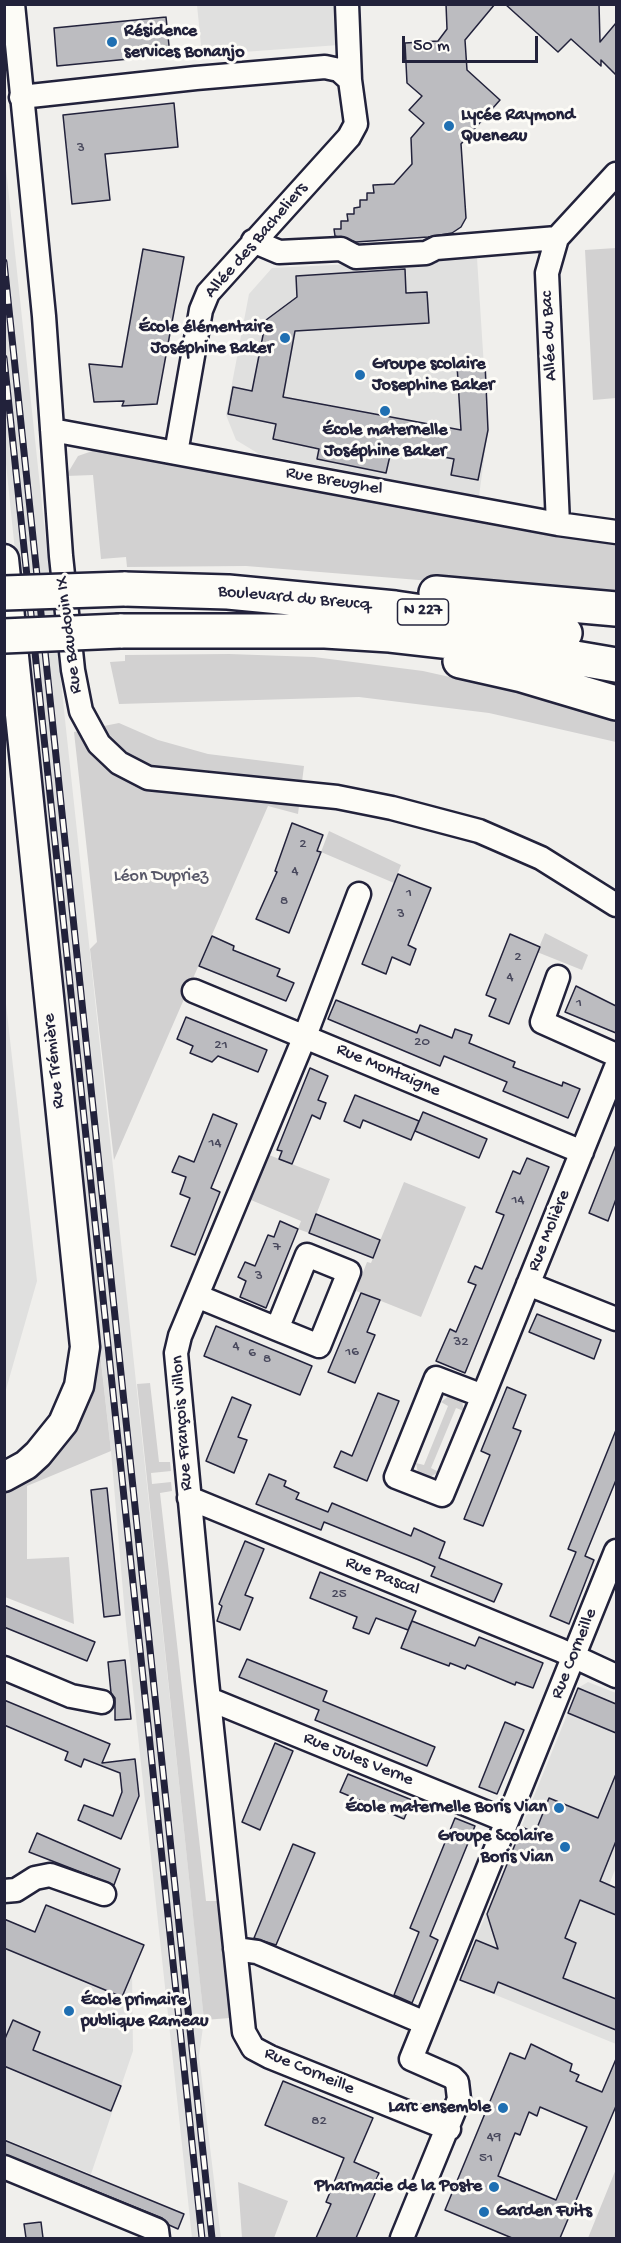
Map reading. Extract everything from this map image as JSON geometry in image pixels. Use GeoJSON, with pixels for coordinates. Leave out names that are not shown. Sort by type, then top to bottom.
{"type":"FeatureCollection","features":[{"type":"Feature","properties":{"kind":"highway"},"geometry":{"type":"LineString","coordinates":[[228,592],[267,582],[307,583],[616,609]]}},
{"type":"Feature","properties":{"kind":"highway","name":"Boulevard du Breucq"},"geometry":{"type":"LineString","coordinates":[[6,615],[124,589],[228,592],[395,608],[616,643]]}},
{"type":"Feature","properties":{"kind":"highway","name":"Boulevard du Breucq"},"geometry":{"type":"LineString","coordinates":[[6,615],[120,631],[325,631],[402,636],[530,650],[616,665]]}},
{"type":"Feature","properties":{"kind":"highway"},"geometry":{"type":"LineString","coordinates":[[233,631],[477,664],[616,704]]}},
{"type":"Feature","properties":{"kind":"main road","name":"Rue Trémière"},"geometry":{"type":"LineString","coordinates":[[4,559],[6,615],[85,1347],[79,1386],[63,1423],[26,1465],[4,1477]]}},
{"type":"Feature","properties":{"kind":"main road","name":"Rue Trémière"},"geometry":{"type":"LineString","coordinates":[[4,648],[10,702],[14,820],[68,1355],[61,1390],[52,1412],[25,1444],[4,1459]]}},
{"type":"Feature","properties":{"kind":"street","name":"Rue Baudouin IX"},"geometry":{"type":"LineString","coordinates":[[13,4],[42,293],[61,556],[76,695],[87,726],[99,744],[119,763],[148,778],[315,793],[381,805],[458,824],[502,839],[541,858],[616,905]]}},
{"type":"Feature","properties":{"kind":"street","name":"Allée des Bacheliers"},"geometry":{"type":"LineString","coordinates":[[176,453],[204,301],[208,293],[349,137],[356,124],[350,80],[347,4]]}},
{"type":"Feature","properties":{"kind":"street"},"geometry":{"type":"LineString","coordinates":[[21,97],[196,78],[332,67],[345,74],[350,80]]}},
{"type":"Feature","properties":{"kind":"street","name":"Allée du Bac"},"geometry":{"type":"LineString","coordinates":[[558,524],[547,273],[557,238],[616,174]]}},
{"type":"Feature","properties":{"kind":"street"},"geometry":{"type":"LineString","coordinates":[[253,241],[279,252],[341,249],[356,257],[426,253],[436,248],[557,238]]}},
{"type":"Feature","properties":{"kind":"street","name":"Rue Breughel"},"geometry":{"type":"LineString","coordinates":[[52,430],[558,524],[616,532]]}},
{"type":"Feature","properties":{"kind":"street","name":"Rue François Villon"},"geometry":{"type":"LineString","coordinates":[[235,1949],[176,1353],[180,1336],[305,1036],[359,894]]}},
{"type":"Feature","properties":{"kind":"street"},"geometry":{"type":"LineString","coordinates":[[558,977],[542,1022],[616,1055]]}},
{"type":"Feature","properties":{"kind":"street","name":"Rue Montaigne"},"geometry":{"type":"LineString","coordinates":[[194,991],[582,1152]]}},
{"type":"Feature","properties":{"kind":"street","name":"Rue Molière"},"geometry":{"type":"LineString","coordinates":[[483,1396],[436,1378],[396,1477],[442,1495],[483,1396],[582,1152],[616,1066]]}},
{"type":"Feature","properties":{"kind":"street"},"geometry":{"type":"LineString","coordinates":[[528,1284],[616,1319]]}},
{"type":"Feature","properties":{"kind":"street"},"geometry":{"type":"LineString","coordinates":[[197,1296],[277,1329]]}},
{"type":"Feature","properties":{"kind":"street","name":"Rue Pascal"},"geometry":{"type":"LineString","coordinates":[[189,1498],[616,1676]]}},
{"type":"Feature","properties":{"kind":"street","name":"Rue Corneille"},"geometry":{"type":"LineString","coordinates":[[402,2238],[449,2129],[459,2099],[457,2082],[447,2073],[411,2059],[615,1557]]}},
{"type":"Feature","properties":{"kind":"street"},"geometry":{"type":"LineString","coordinates":[[4,1668],[71,1696],[102,1702]]}},
{"type":"Feature","properties":{"kind":"street","name":"Rue Jules Verne"},"geometry":{"type":"LineString","coordinates":[[209,1699],[507,1821]]}},
{"type":"Feature","properties":{"kind":"street"},"geometry":{"type":"LineString","coordinates":[[4,1891],[16,1890],[35,1878],[50,1875],[104,1894]]}},
{"type":"Feature","properties":{"kind":"street"},"geometry":{"type":"LineString","coordinates":[[235,1949],[257,1952],[425,2023]]}},
{"type":"Feature","properties":{"kind":"street","name":"Rue Corneille"},"geometry":{"type":"LineString","coordinates":[[235,1949],[244,2032],[248,2041],[258,2051],[449,2129]]}},
{"type":"Feature","properties":{"kind":"street"},"geometry":{"type":"LineString","coordinates":[[4,2167],[157,2230],[158,2238]]}},
{"type":"Feature","properties":{"kind":"shaded area"},"geometry":{"type":"Polygon","coordinates":[[[197,5],[338,5],[339,45],[202,55],[197,5]]]}},
{"type":"Feature","properties":{"kind":"shaded area"},"geometry":{"type":"Polygon","coordinates":[[[4,150],[199,1970],[204,2020],[199,2056],[221,2238],[192,2238],[125,1615],[111,1451],[64,1027],[5,454],[4,150]]]}},
{"type":"Feature","properties":{"kind":"shaded area","name":"Groupe scolaire Josephine Baker"},"geometry":{"type":"Polygon","coordinates":[[[477,258],[488,430],[479,496],[259,454],[236,440],[226,415],[249,294],[272,268],[477,258]]]}},
{"type":"Feature","properties":{"kind":"shaded area"},"geometry":{"type":"Polygon","coordinates":[[[4,986],[37,1281],[5,1393],[4,1393],[4,986]]]}},
{"type":"Feature","properties":{"kind":"shaded area","name":"Groupe Scolaire Boris Vian"},"geometry":{"type":"Polygon","coordinates":[[[588,1682],[616,1693],[616,1867],[609,1885],[616,1888],[616,2044],[459,1980],[578,1688],[588,1682]]]}},
{"type":"Feature","properties":{"kind":"shaded area","name":"École primaire publique Rameau"},"geometry":{"type":"Polygon","coordinates":[[[4,1919],[132,1972],[133,2051],[91,2174],[5,2139],[4,1919]]]}},
{"type":"Feature","properties":{"kind":"green space"},"geometry":{"type":"Polygon","coordinates":[[[616,248],[616,398],[593,400],[585,250],[616,248]]]}},
{"type":"Feature","properties":{"kind":"green space"},"geometry":{"type":"Polygon","coordinates":[[[98,449],[616,539],[616,596],[246,566],[127,567],[126,557],[101,559],[93,475],[66,476],[78,456],[98,449]]]}},
{"type":"Feature","properties":{"kind":"green space"},"geometry":{"type":"Polygon","coordinates":[[[229,654],[314,657],[423,671],[521,693],[616,715],[616,742],[489,713],[359,697],[119,704],[110,662],[125,661],[125,655],[229,654]]]}},
{"type":"Feature","properties":{"kind":"green space","name":"Léon Dupriez"},"geometry":{"type":"Polygon","coordinates":[[[119,723],[158,740],[208,754],[304,766],[298,814],[268,806],[114,1160],[90,949],[97,942],[74,732],[119,723]]]}},
{"type":"Feature","properties":{"kind":"green space"},"geometry":{"type":"Polygon","coordinates":[[[329,831],[401,865],[394,883],[321,852],[329,831]]]}},
{"type":"Feature","properties":{"kind":"green space"},"geometry":{"type":"Polygon","coordinates":[[[545,933],[588,955],[582,970],[537,952],[545,933]]]}},
{"type":"Feature","properties":{"kind":"green space"},"geometry":{"type":"Polygon","coordinates":[[[269,1155],[330,1179],[309,1233],[298,1229],[301,1221],[251,1200],[269,1155]]]}},
{"type":"Feature","properties":{"kind":"green space"},"geometry":{"type":"Polygon","coordinates":[[[404,1182],[466,1207],[421,1317],[356,1291],[367,1262],[371,1263],[404,1182]]]}},
{"type":"Feature","properties":{"kind":"green space"},"geometry":{"type":"Polygon","coordinates":[[[98,1335],[111,1451],[27,1486],[27,1559],[69,1557],[74,1624],[5,1597],[5,1485],[95,1363],[98,1335]]]}},
{"type":"Feature","properties":{"kind":"green space"},"geometry":{"type":"Polygon","coordinates":[[[150,1383],[159,1462],[170,1462],[171,1471],[151,1473],[152,1484],[171,1482],[172,1491],[160,1493],[206,1901],[217,1901],[230,2018],[204,2020],[137,1384],[150,1383]]]}},
{"type":"Feature","properties":{"kind":"green space"},"geometry":{"type":"Polygon","coordinates":[[[450,1395],[462,1401],[464,1411],[456,1408],[431,1468],[439,1472],[428,1478],[418,1473],[416,1463],[424,1465],[448,1406],[441,1402],[450,1395]]]}},
{"type":"Feature","properties":{"kind":"green space"},"geometry":{"type":"Polygon","coordinates":[[[616,2169],[616,2238],[588,2238],[616,2169]]]}},
{"type":"Feature","properties":{"kind":"green space"},"geometry":{"type":"Polygon","coordinates":[[[238,2182],[288,2201],[274,2238],[242,2238],[238,2182]]]}},
{"type":"Feature","properties":{"kind":"building","name":"Lycée Raymond Queneau"},"geometry":{"type":"Polygon","coordinates":[[[446,4],[495,4],[465,40],[467,70],[500,100],[461,144],[466,218],[461,227],[452,233],[428,237],[356,242],[335,236],[334,229],[341,229],[341,221],[348,221],[347,214],[354,214],[354,208],[360,207],[360,200],[367,200],[367,193],[374,193],[373,185],[394,184],[412,164],[411,138],[424,123],[409,110],[422,96],[407,83],[405,43],[438,41],[447,29],[446,4]]]}},
{"type":"Feature","properties":{"kind":"building"},"geometry":{"type":"Polygon","coordinates":[[[505,4],[599,4],[600,42],[616,23],[616,75],[601,60],[601,66],[571,39],[558,52],[505,4]]]}},
{"type":"Feature","properties":{"kind":"building","name":"Résidence services Bonanjo"},"geometry":{"type":"Polygon","coordinates":[[[166,17],[170,55],[57,66],[54,28],[166,17]]]}},
{"type":"Feature","properties":{"kind":"building"},"geometry":{"type":"Polygon","coordinates":[[[174,103],[178,147],[105,154],[110,200],[72,204],[63,115],[174,103]]]}},
{"type":"Feature","properties":{"kind":"building"},"geometry":{"type":"Polygon","coordinates":[[[143,249],[184,257],[157,404],[122,406],[124,401],[94,402],[89,364],[122,367],[143,249]]]}},
{"type":"Feature","properties":{"kind":"building"},"geometry":{"type":"Polygon","coordinates":[[[405,269],[406,293],[427,292],[429,323],[295,331],[283,397],[461,430],[457,365],[485,363],[488,430],[478,480],[451,475],[454,459],[392,447],[386,473],[317,459],[319,449],[273,439],[276,424],[228,414],[233,387],[252,391],[266,320],[297,297],[296,276],[405,269]]]}},
{"type":"Feature","properties":{"kind":"building"},"geometry":{"type":"Polygon","coordinates":[[[292,823],[323,835],[317,851],[321,852],[289,933],[256,919],[277,872],[275,871],[292,823]]]}},
{"type":"Feature","properties":{"kind":"building"},"geometry":{"type":"Polygon","coordinates":[[[398,874],[431,888],[408,945],[416,949],[410,965],[392,957],[386,974],[362,964],[398,874]]]}},
{"type":"Feature","properties":{"kind":"building"},"geometry":{"type":"Polygon","coordinates":[[[510,934],[540,947],[509,1024],[489,1016],[496,999],[486,995],[510,934]]]}},
{"type":"Feature","properties":{"kind":"building"},"geometry":{"type":"Polygon","coordinates":[[[212,936],[234,946],[233,950],[280,969],[277,976],[294,983],[286,1001],[199,966],[212,936]]]}},
{"type":"Feature","properties":{"kind":"building"},"geometry":{"type":"Polygon","coordinates":[[[576,986],[616,1006],[616,1033],[565,1012],[576,986]]]}},
{"type":"Feature","properties":{"kind":"building"},"geometry":{"type":"Polygon","coordinates":[[[336,1000],[417,1033],[420,1025],[452,1038],[455,1029],[472,1035],[469,1043],[515,1062],[513,1067],[562,1086],[563,1082],[580,1089],[568,1118],[503,1091],[507,1082],[444,1056],[440,1066],[328,1019],[336,1000]]]}},
{"type":"Feature","properties":{"kind":"building"},"geometry":{"type":"Polygon","coordinates":[[[186,1017],[267,1050],[258,1072],[218,1056],[212,1062],[190,1053],[193,1046],[177,1039],[186,1017]]]}},
{"type":"Feature","properties":{"kind":"building"},"geometry":{"type":"Polygon","coordinates":[[[310,1068],[328,1076],[318,1100],[326,1103],[320,1119],[312,1115],[292,1164],[279,1159],[282,1151],[277,1150],[310,1068]]]}},
{"type":"Feature","properties":{"kind":"building"},"geometry":{"type":"Polygon","coordinates":[[[355,1095],[419,1121],[411,1140],[363,1120],[360,1128],[344,1121],[355,1095]]]}},
{"type":"Feature","properties":{"kind":"building"},"geometry":{"type":"Polygon","coordinates":[[[423,1112],[487,1139],[479,1158],[415,1131],[423,1112]]]}},
{"type":"Feature","properties":{"kind":"building"},"geometry":{"type":"Polygon","coordinates":[[[213,1114],[237,1124],[211,1188],[220,1192],[195,1255],[171,1246],[190,1198],[180,1194],[186,1177],[172,1172],[179,1156],[194,1162],[213,1114]]]}},
{"type":"Feature","properties":{"kind":"building"},"geometry":{"type":"Polygon","coordinates":[[[616,1145],[616,1199],[608,1221],[589,1213],[616,1145]]]}},
{"type":"Feature","properties":{"kind":"building"},"geometry":{"type":"Polygon","coordinates":[[[527,1158],[549,1167],[465,1373],[436,1361],[450,1329],[456,1332],[476,1285],[468,1282],[475,1266],[482,1269],[504,1215],[496,1212],[513,1171],[520,1174],[527,1158]]]}},
{"type":"Feature","properties":{"kind":"building"},"geometry":{"type":"Polygon","coordinates":[[[316,1214],[380,1240],[373,1258],[309,1233],[316,1214]]]}},
{"type":"Feature","properties":{"kind":"building"},"geometry":{"type":"Polygon","coordinates":[[[280,1221],[298,1229],[266,1308],[240,1297],[246,1281],[238,1277],[245,1262],[255,1266],[268,1235],[274,1237],[280,1221]]]}},
{"type":"Feature","properties":{"kind":"building"},"geometry":{"type":"Polygon","coordinates":[[[361,1293],[380,1300],[367,1332],[375,1335],[355,1383],[328,1372],[361,1293]]]}},
{"type":"Feature","properties":{"kind":"building"},"geometry":{"type":"Polygon","coordinates":[[[537,1314],[601,1340],[594,1359],[529,1332],[537,1314]]]}},
{"type":"Feature","properties":{"kind":"building"},"geometry":{"type":"Polygon","coordinates":[[[216,1326],[312,1366],[300,1395],[204,1356],[216,1326]]]}},
{"type":"Feature","properties":{"kind":"building"},"geometry":{"type":"Polygon","coordinates":[[[507,1387],[526,1395],[513,1428],[521,1431],[483,1526],[464,1519],[490,1455],[481,1451],[507,1387]]]}},
{"type":"Feature","properties":{"kind":"building"},"geometry":{"type":"Polygon","coordinates":[[[378,1393],[399,1401],[367,1481],[334,1467],[341,1451],[352,1456],[378,1393]]]}},
{"type":"Feature","properties":{"kind":"building"},"geometry":{"type":"Polygon","coordinates":[[[232,1397],[251,1405],[238,1437],[247,1440],[234,1473],[206,1461],[232,1397]]]}},
{"type":"Feature","properties":{"kind":"building"},"geometry":{"type":"Polygon","coordinates":[[[616,1430],[616,1480],[585,1556],[594,1560],[569,1624],[550,1616],[576,1552],[568,1549],[616,1430]]]}},
{"type":"Feature","properties":{"kind":"building"},"geometry":{"type":"Polygon","coordinates":[[[269,1474],[286,1481],[284,1486],[299,1493],[296,1499],[328,1512],[332,1503],[411,1536],[414,1528],[445,1542],[439,1558],[502,1584],[494,1602],[431,1576],[435,1567],[419,1560],[324,1522],[321,1530],[256,1504],[269,1474]]]}},
{"type":"Feature","properties":{"kind":"building"},"geometry":{"type":"Polygon","coordinates":[[[107,1488],[120,1615],[104,1617],[91,1490],[107,1488]]]}},
{"type":"Feature","properties":{"kind":"building"},"geometry":{"type":"Polygon","coordinates":[[[245,1541],[264,1549],[245,1595],[253,1598],[240,1630],[217,1621],[222,1606],[219,1604],[245,1541]]]}},
{"type":"Feature","properties":{"kind":"building"},"geometry":{"type":"Polygon","coordinates":[[[320,1572],[416,1611],[408,1630],[376,1618],[369,1634],[353,1628],[357,1617],[310,1598],[320,1572]]]}},
{"type":"Feature","properties":{"kind":"building"},"geometry":{"type":"Polygon","coordinates":[[[4,1605],[95,1642],[87,1661],[4,1627],[4,1605]]]}},
{"type":"Feature","properties":{"kind":"building"},"geometry":{"type":"Polygon","coordinates":[[[412,1621],[475,1646],[479,1637],[543,1663],[533,1688],[516,1682],[515,1685],[467,1665],[465,1669],[450,1663],[449,1666],[401,1648],[412,1621]]]}},
{"type":"Feature","properties":{"kind":"building"},"geometry":{"type":"Polygon","coordinates":[[[247,1659],[327,1691],[323,1701],[435,1747],[427,1766],[315,1720],[319,1710],[239,1677],[247,1659]]]}},
{"type":"Feature","properties":{"kind":"building"},"geometry":{"type":"Polygon","coordinates":[[[125,1660],[131,1719],[115,1720],[115,1698],[111,1693],[108,1662],[125,1660]]]}},
{"type":"Feature","properties":{"kind":"building"},"geometry":{"type":"Polygon","coordinates":[[[578,1688],[616,1704],[616,1733],[568,1713],[578,1688]]]}},
{"type":"Feature","properties":{"kind":"building"},"geometry":{"type":"Polygon","coordinates":[[[4,1700],[110,1744],[102,1763],[135,1759],[139,1796],[121,1839],[78,1820],[84,1805],[113,1816],[122,1792],[120,1773],[84,1759],[81,1767],[65,1760],[68,1752],[4,1725],[4,1700]]]}},
{"type":"Feature","properties":{"kind":"building"},"geometry":{"type":"Polygon","coordinates":[[[505,1722],[524,1730],[497,1794],[479,1787],[505,1722]]]}},
{"type":"Feature","properties":{"kind":"building"},"geometry":{"type":"Polygon","coordinates":[[[275,1743],[293,1751],[260,1830],[242,1822],[275,1743]]]}},
{"type":"Feature","properties":{"kind":"building"},"geometry":{"type":"Polygon","coordinates":[[[348,1774],[412,1800],[404,1819],[340,1792],[348,1774]]]}},
{"type":"Feature","properties":{"kind":"building"},"geometry":{"type":"Polygon","coordinates":[[[616,1774],[616,1841],[600,1881],[616,1888],[616,1915],[580,1900],[565,1938],[576,1943],[563,1978],[616,1999],[616,2030],[498,1982],[494,1993],[460,1980],[476,1940],[498,1949],[487,1914],[522,1827],[535,1833],[549,1798],[598,1818],[616,1774]]]}},
{"type":"Feature","properties":{"kind":"building"},"geometry":{"type":"Polygon","coordinates":[[[455,1818],[475,1826],[430,1936],[438,1940],[412,2003],[394,1995],[419,1932],[410,1928],[455,1818]]]}},
{"type":"Feature","properties":{"kind":"building"},"geometry":{"type":"Polygon","coordinates":[[[37,1833],[120,1869],[114,1885],[29,1852],[37,1833]]]}},
{"type":"Feature","properties":{"kind":"building"},"geometry":{"type":"Polygon","coordinates":[[[293,1844],[315,1853],[276,1945],[254,1938],[293,1844]]]}},
{"type":"Feature","properties":{"kind":"building"},"geometry":{"type":"Polygon","coordinates":[[[46,1905],[144,1945],[122,1997],[4,1948],[4,1919],[35,1932],[46,1905]]]}},
{"type":"Feature","properties":{"kind":"building"},"geometry":{"type":"Polygon","coordinates":[[[13,2020],[40,2032],[33,2050],[121,2086],[111,2111],[4,2066],[4,2041],[13,2020]]]}},
{"type":"Feature","properties":{"kind":"building"},"geometry":{"type":"Polygon","coordinates":[[[531,2044],[572,2064],[570,2071],[579,2075],[576,2081],[602,2092],[616,2059],[616,2106],[560,2238],[512,2238],[445,2210],[510,2053],[525,2059],[531,2044]],[[540,2107],[537,2116],[529,2112],[520,2135],[515,2133],[498,2176],[556,2200],[587,2127],[540,2107]]]}},
{"type":"Feature","properties":{"kind":"building"},"geometry":{"type":"Polygon","coordinates":[[[283,2081],[373,2118],[354,2162],[379,2173],[373,2187],[377,2189],[356,2238],[316,2238],[331,2204],[326,2202],[344,2158],[265,2125],[283,2081]]]}},
{"type":"Feature","properties":{"kind":"building"},"geometry":{"type":"Polygon","coordinates":[[[4,2140],[184,2214],[178,2229],[169,2225],[162,2218],[4,2154],[4,2140]]]}},
{"type":"Feature","properties":{"kind":"building"},"geometry":{"type":"Polygon","coordinates":[[[41,2222],[43,2238],[26,2238],[24,2224],[41,2222]]]}},
{"type":"Feature","properties":{"kind":"railway"},"geometry":{"type":"LineString","coordinates":[[4,262],[212,2238]]}},
{"type":"Feature","properties":{"kind":"railway"},"geometry":{"type":"LineString","coordinates":[[4,358],[202,2238]]}},
{"type":"Feature","properties":{"kind":"place","name":"Résidence services Bonanjo"},"geometry":{"type":"Point","coordinates":[112,42]}},
{"type":"Feature","properties":{"kind":"place","name":"Lycée Raymond Queneau"},"geometry":{"type":"Point","coordinates":[449,126]}},
{"type":"Feature","properties":{"kind":"place","name":"École élémentaire Joséphine Baker"},"geometry":{"type":"Point","coordinates":[285,338]}},
{"type":"Feature","properties":{"kind":"place","name":"Groupe scolaire Josephine Baker"},"geometry":{"type":"Point","coordinates":[360,375]}},
{"type":"Feature","properties":{"kind":"place","name":"École maternelle Joséphine Baker"},"geometry":{"type":"Point","coordinates":[385,411]}},
{"type":"Feature","properties":{"kind":"place","name":"École maternelle Boris Vian"},"geometry":{"type":"Point","coordinates":[559,1808]}},
{"type":"Feature","properties":{"kind":"place","name":"Groupe Scolaire Boris Vian"},"geometry":{"type":"Point","coordinates":[565,1847]}},
{"type":"Feature","properties":{"kind":"place","name":"École primaire publique Rameau"},"geometry":{"type":"Point","coordinates":[69,2011]}},
{"type":"Feature","properties":{"kind":"place","name":"Larc ensemble"},"geometry":{"type":"Point","coordinates":[503,2108]}},
{"type":"Feature","properties":{"kind":"place","name":"Pharmacie de la Poste"},"geometry":{"type":"Point","coordinates":[494,2187]}},
{"type":"Feature","properties":{"kind":"place","name":"Garden Fuits"},"geometry":{"type":"Point","coordinates":[484,2212]}}]}
